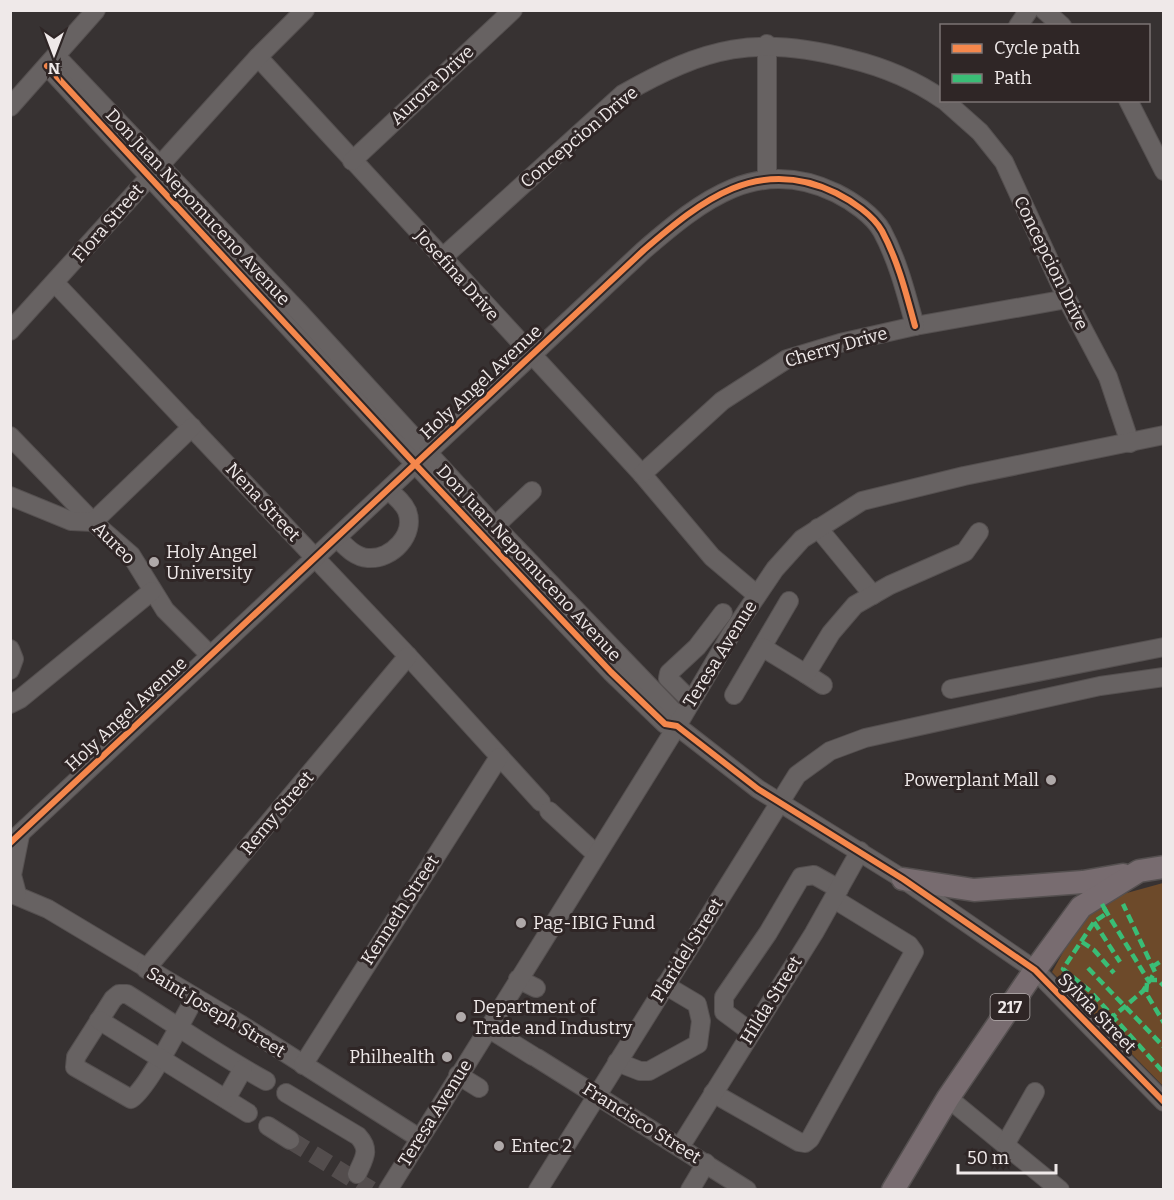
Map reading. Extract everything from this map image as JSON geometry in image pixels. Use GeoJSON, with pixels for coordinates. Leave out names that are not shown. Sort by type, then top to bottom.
{"type":"FeatureCollection","features":[{"type":"Feature","properties":{"kind":"main road","name":"217"},"geometry":{"type":"LineString","coordinates":[[893,1190],[948,1098],[1081,907],[1139,872],[1164,867]]}},
{"type":"Feature","properties":{"kind":"main road"},"geometry":{"type":"LineString","coordinates":[[903,879],[974,890],[1083,882],[1139,872]]}},
{"type":"Feature","properties":{"kind":"street"},"geometry":{"type":"LineString","coordinates":[[10,107],[96,10]]}},
{"type":"Feature","properties":{"kind":"street","name":"Flora Street"},"geometry":{"type":"LineString","coordinates":[[10,331],[153,171],[258,57],[305,10]]}},
{"type":"Feature","properties":{"kind":"street","name":"Aurora Drive"},"geometry":{"type":"LineString","coordinates":[[352,161],[513,10]]}},
{"type":"Feature","properties":{"kind":"street"},"geometry":{"type":"LineString","coordinates":[[1019,24],[1029,10]]}},
{"type":"Feature","properties":{"kind":"street"},"geometry":{"type":"LineString","coordinates":[[1044,10],[1060,24]]}},
{"type":"Feature","properties":{"kind":"street"},"geometry":{"type":"LineString","coordinates":[[767,44],[767,179]]}},
{"type":"Feature","properties":{"kind":"street","name":"Concepcion Drive"},"geometry":{"type":"LineString","coordinates":[[442,258],[623,94],[654,76],[698,58],[767,44],[824,52],[884,68],[940,96]]}},
{"type":"Feature","properties":{"kind":"street","name":"Josefina Drive"},"geometry":{"type":"LineString","coordinates":[[258,57],[642,474],[712,557],[757,595]]}},
{"type":"Feature","properties":{"kind":"street","name":"Don Juan Nepomuceno Avenue"},"geometry":{"type":"LineString","coordinates":[[51,61],[550,594],[674,712],[677,726],[711,755],[780,802],[903,879],[1035,970]]}},
{"type":"Feature","properties":{"kind":"street","name":"Concepcion Drive"},"geometry":{"type":"LineString","coordinates":[[950,102],[1004,162],[1067,299],[1108,377],[1130,443]]}},
{"type":"Feature","properties":{"kind":"street"},"geometry":{"type":"LineString","coordinates":[[1129,102],[1164,171]]}},
{"type":"Feature","properties":{"kind":"street","name":"Holy Angel Avenue"},"geometry":{"type":"LineString","coordinates":[[14,894],[12,875],[15,839],[532,355],[680,219],[700,204],[727,191],[782,177],[816,184],[856,204],[881,228],[901,272],[915,326]]}},
{"type":"Feature","properties":{"kind":"street","name":"Nena Street"},"geometry":{"type":"LineString","coordinates":[[55,283],[408,656],[545,806],[596,854]]}},
{"type":"Feature","properties":{"kind":"street","name":"Cherry Drive"},"geometry":{"type":"LineString","coordinates":[[642,474],[722,402],[775,365],[840,343],[915,326],[1067,299]]}},
{"type":"Feature","properties":{"kind":"street"},"geometry":{"type":"LineString","coordinates":[[10,495],[71,521],[93,522],[192,427]]}},
{"type":"Feature","properties":{"kind":"street","name":"Teresa Avenue"},"geometry":{"type":"LineString","coordinates":[[385,1189],[458,1076],[757,595],[802,539],[862,501],[1164,435]]}},
{"type":"Feature","properties":{"kind":"street","name":"Aureo"},"geometry":{"type":"LineString","coordinates":[[10,436],[93,522],[131,555],[152,591],[179,626],[210,656]]}},
{"type":"Feature","properties":{"kind":"street","name":"Don Juan Nepomuceno Avenue"},"geometry":{"type":"LineString","coordinates":[[423,458],[495,526],[550,594]]}},
{"type":"Feature","properties":{"kind":"street"},"geometry":{"type":"LineString","coordinates":[[337,538],[356,554],[368,558],[386,554],[401,542],[409,524],[407,511],[388,490]]}},
{"type":"Feature","properties":{"kind":"street"},"geometry":{"type":"LineString","coordinates":[[495,526],[532,491]]}},
{"type":"Feature","properties":{"kind":"street"},"geometry":{"type":"LineString","coordinates":[[818,528],[873,595]]}},
{"type":"Feature","properties":{"kind":"street"},"geometry":{"type":"LineString","coordinates":[[806,674],[831,633],[855,606],[873,595],[965,552],[979,532]]}},
{"type":"Feature","properties":{"kind":"street"},"geometry":{"type":"LineString","coordinates":[[10,704],[20,699],[152,591]]}},
{"type":"Feature","properties":{"kind":"street"},"geometry":{"type":"LineString","coordinates":[[734,695],[789,601]]}},
{"type":"Feature","properties":{"kind":"street"},"geometry":{"type":"LineString","coordinates":[[690,700],[670,682],[669,673],[697,647],[723,613]]}},
{"type":"Feature","properties":{"kind":"street"},"geometry":{"type":"LineString","coordinates":[[762,647],[823,685]]}},
{"type":"Feature","properties":{"kind":"street"},"geometry":{"type":"LineString","coordinates":[[951,689],[1164,648]]}},
{"type":"Feature","properties":{"kind":"street"},"geometry":{"type":"LineString","coordinates":[[10,649],[14,659],[10,670]]}},
{"type":"Feature","properties":{"kind":"street","name":"Remy Street"},"geometry":{"type":"LineString","coordinates":[[146,969],[408,656]]}},
{"type":"Feature","properties":{"kind":"street","name":"Plaridel Street"},"geometry":{"type":"LineString","coordinates":[[538,1190],[797,775],[830,751],[865,738],[1100,686],[1164,676]]}},
{"type":"Feature","properties":{"kind":"street","name":"Kenneth Street"},"geometry":{"type":"LineString","coordinates":[[303,1065],[499,757]]}},
{"type":"Feature","properties":{"kind":"street","name":"Hilda Street"},"geometry":{"type":"LineString","coordinates":[[680,1147],[836,894],[860,851]]}},
{"type":"Feature","properties":{"kind":"street"},"geometry":{"type":"LineString","coordinates":[[713,1093],[804,1143],[810,1138],[914,951],[909,945],[836,894],[814,875],[801,878],[774,924],[724,997],[724,1012],[751,1032]]}},
{"type":"Feature","properties":{"kind":"street","name":"Saint Joseph Street"},"geometry":{"type":"LineString","coordinates":[[14,894],[48,909],[419,1138]]}},
{"type":"Feature","properties":{"kind":"street","name":"Sylvia Street"},"geometry":{"type":"LineString","coordinates":[[1035,970],[1164,1102]]}},
{"type":"Feature","properties":{"kind":"street"},"geometry":{"type":"LineString","coordinates":[[518,979],[536,988]]}},
{"type":"Feature","properties":{"kind":"street"},"geometry":{"type":"LineString","coordinates":[[617,1062],[640,1071],[649,1071],[698,1044],[701,1029],[697,1004],[665,985]]}},
{"type":"Feature","properties":{"kind":"street"},"geometry":{"type":"LineString","coordinates":[[195,998],[178,1027],[161,1059],[131,1099],[75,1067],[76,1057],[113,999],[119,994],[127,994],[178,1027],[243,1069],[266,1082]]}},
{"type":"Feature","properties":{"kind":"street"},"geometry":{"type":"LineString","coordinates":[[99,1020],[248,1113]]}},
{"type":"Feature","properties":{"kind":"street","name":"Francisco Street"},"geometry":{"type":"LineString","coordinates":[[488,1028],[747,1190]]}},
{"type":"Feature","properties":{"kind":"street"},"geometry":{"type":"LineString","coordinates":[[226,1099],[243,1069]]}},
{"type":"Feature","properties":{"kind":"street"},"geometry":{"type":"LineString","coordinates":[[458,1076],[479,1088]]}},
{"type":"Feature","properties":{"kind":"street"},"geometry":{"type":"LineString","coordinates":[[1006,1143],[1035,1092]]}},
{"type":"Feature","properties":{"kind":"street"},"geometry":{"type":"LineString","coordinates":[[286,1093],[358,1136],[365,1143],[367,1152],[357,1174]]}},
{"type":"Feature","properties":{"kind":"street"},"geometry":{"type":"LineString","coordinates":[[948,1098],[1006,1143],[1060,1190]]}},
{"type":"Feature","properties":{"kind":"street"},"geometry":{"type":"LineString","coordinates":[[268,1126],[290,1140]]}},
{"type":"Feature","properties":{"kind":"street"},"geometry":{"type":"LineString","coordinates":[[690,1190],[706,1163]]}},
{"type":"Feature","properties":{"kind":"shaded area"},"geometry":{"type":"Polygon","coordinates":[[[1163,883],[1163,1086],[1052,972],[1085,913],[1105,899],[1163,883]]]}},
{"type":"Feature","properties":{"kind":"tunnel"},"geometry":{"type":"LineString","coordinates":[[290,1140],[371,1190]]}},
{"type":"Feature","properties":{"kind":"marked path"},"geometry":{"type":"LineString","coordinates":[[1102,904],[1107,913],[1094,922],[1063,969],[1090,991],[1164,1073]]}},
{"type":"Feature","properties":{"kind":"marked path"},"geometry":{"type":"LineString","coordinates":[[1109,1020],[1143,991],[1155,972],[1123,904]]}},
{"type":"Feature","properties":{"kind":"marked path"},"geometry":{"type":"LineString","coordinates":[[1104,908],[1148,980]]}},
{"type":"Feature","properties":{"kind":"marked path"},"geometry":{"type":"LineString","coordinates":[[1094,922],[1120,962]]}},
{"type":"Feature","properties":{"kind":"marked path"},"geometry":{"type":"LineString","coordinates":[[1082,942],[1094,950],[1114,973]]}},
{"type":"Feature","properties":{"kind":"marked path"},"geometry":{"type":"LineString","coordinates":[[1152,967],[1164,959]]}},
{"type":"Feature","properties":{"kind":"marked path"},"geometry":{"type":"LineString","coordinates":[[1088,968],[1164,1047]]}},
{"type":"Feature","properties":{"kind":"marked path"},"geometry":{"type":"LineString","coordinates":[[1148,980],[1158,980],[1164,986]]}},
{"type":"Feature","properties":{"kind":"marked path"},"geometry":{"type":"LineString","coordinates":[[1147,983],[1146,993],[1164,1023]]}},
{"type":"Feature","properties":{"kind":"cycle path"},"geometry":{"type":"LineString","coordinates":[[47,66],[416,465],[611,672],[665,724],[677,726],[758,789],[903,879],[1035,970],[1164,1102]]}},
{"type":"Feature","properties":{"kind":"cycle path"},"geometry":{"type":"LineString","coordinates":[[10,843],[644,250],[710,200],[732,188],[756,181],[781,179],[808,182],[849,200],[868,214],[888,242],[905,289],[915,326]]}},
{"type":"Feature","properties":{"kind":"place","name":"Holy Angel University"},"geometry":{"type":"Point","coordinates":[154,562]}},
{"type":"Feature","properties":{"kind":"place","name":"Powerplant Mall"},"geometry":{"type":"Point","coordinates":[1051,780]}},
{"type":"Feature","properties":{"kind":"place","name":"Pag-IBIG Fund"},"geometry":{"type":"Point","coordinates":[521,923]}},
{"type":"Feature","properties":{"kind":"place","name":"Department of Trade and Industry"},"geometry":{"type":"Point","coordinates":[461,1017]}},
{"type":"Feature","properties":{"kind":"place","name":"Philhealth"},"geometry":{"type":"Point","coordinates":[447,1057]}},
{"type":"Feature","properties":{"kind":"place","name":"Entec 2"},"geometry":{"type":"Point","coordinates":[499,1146]}}]}
